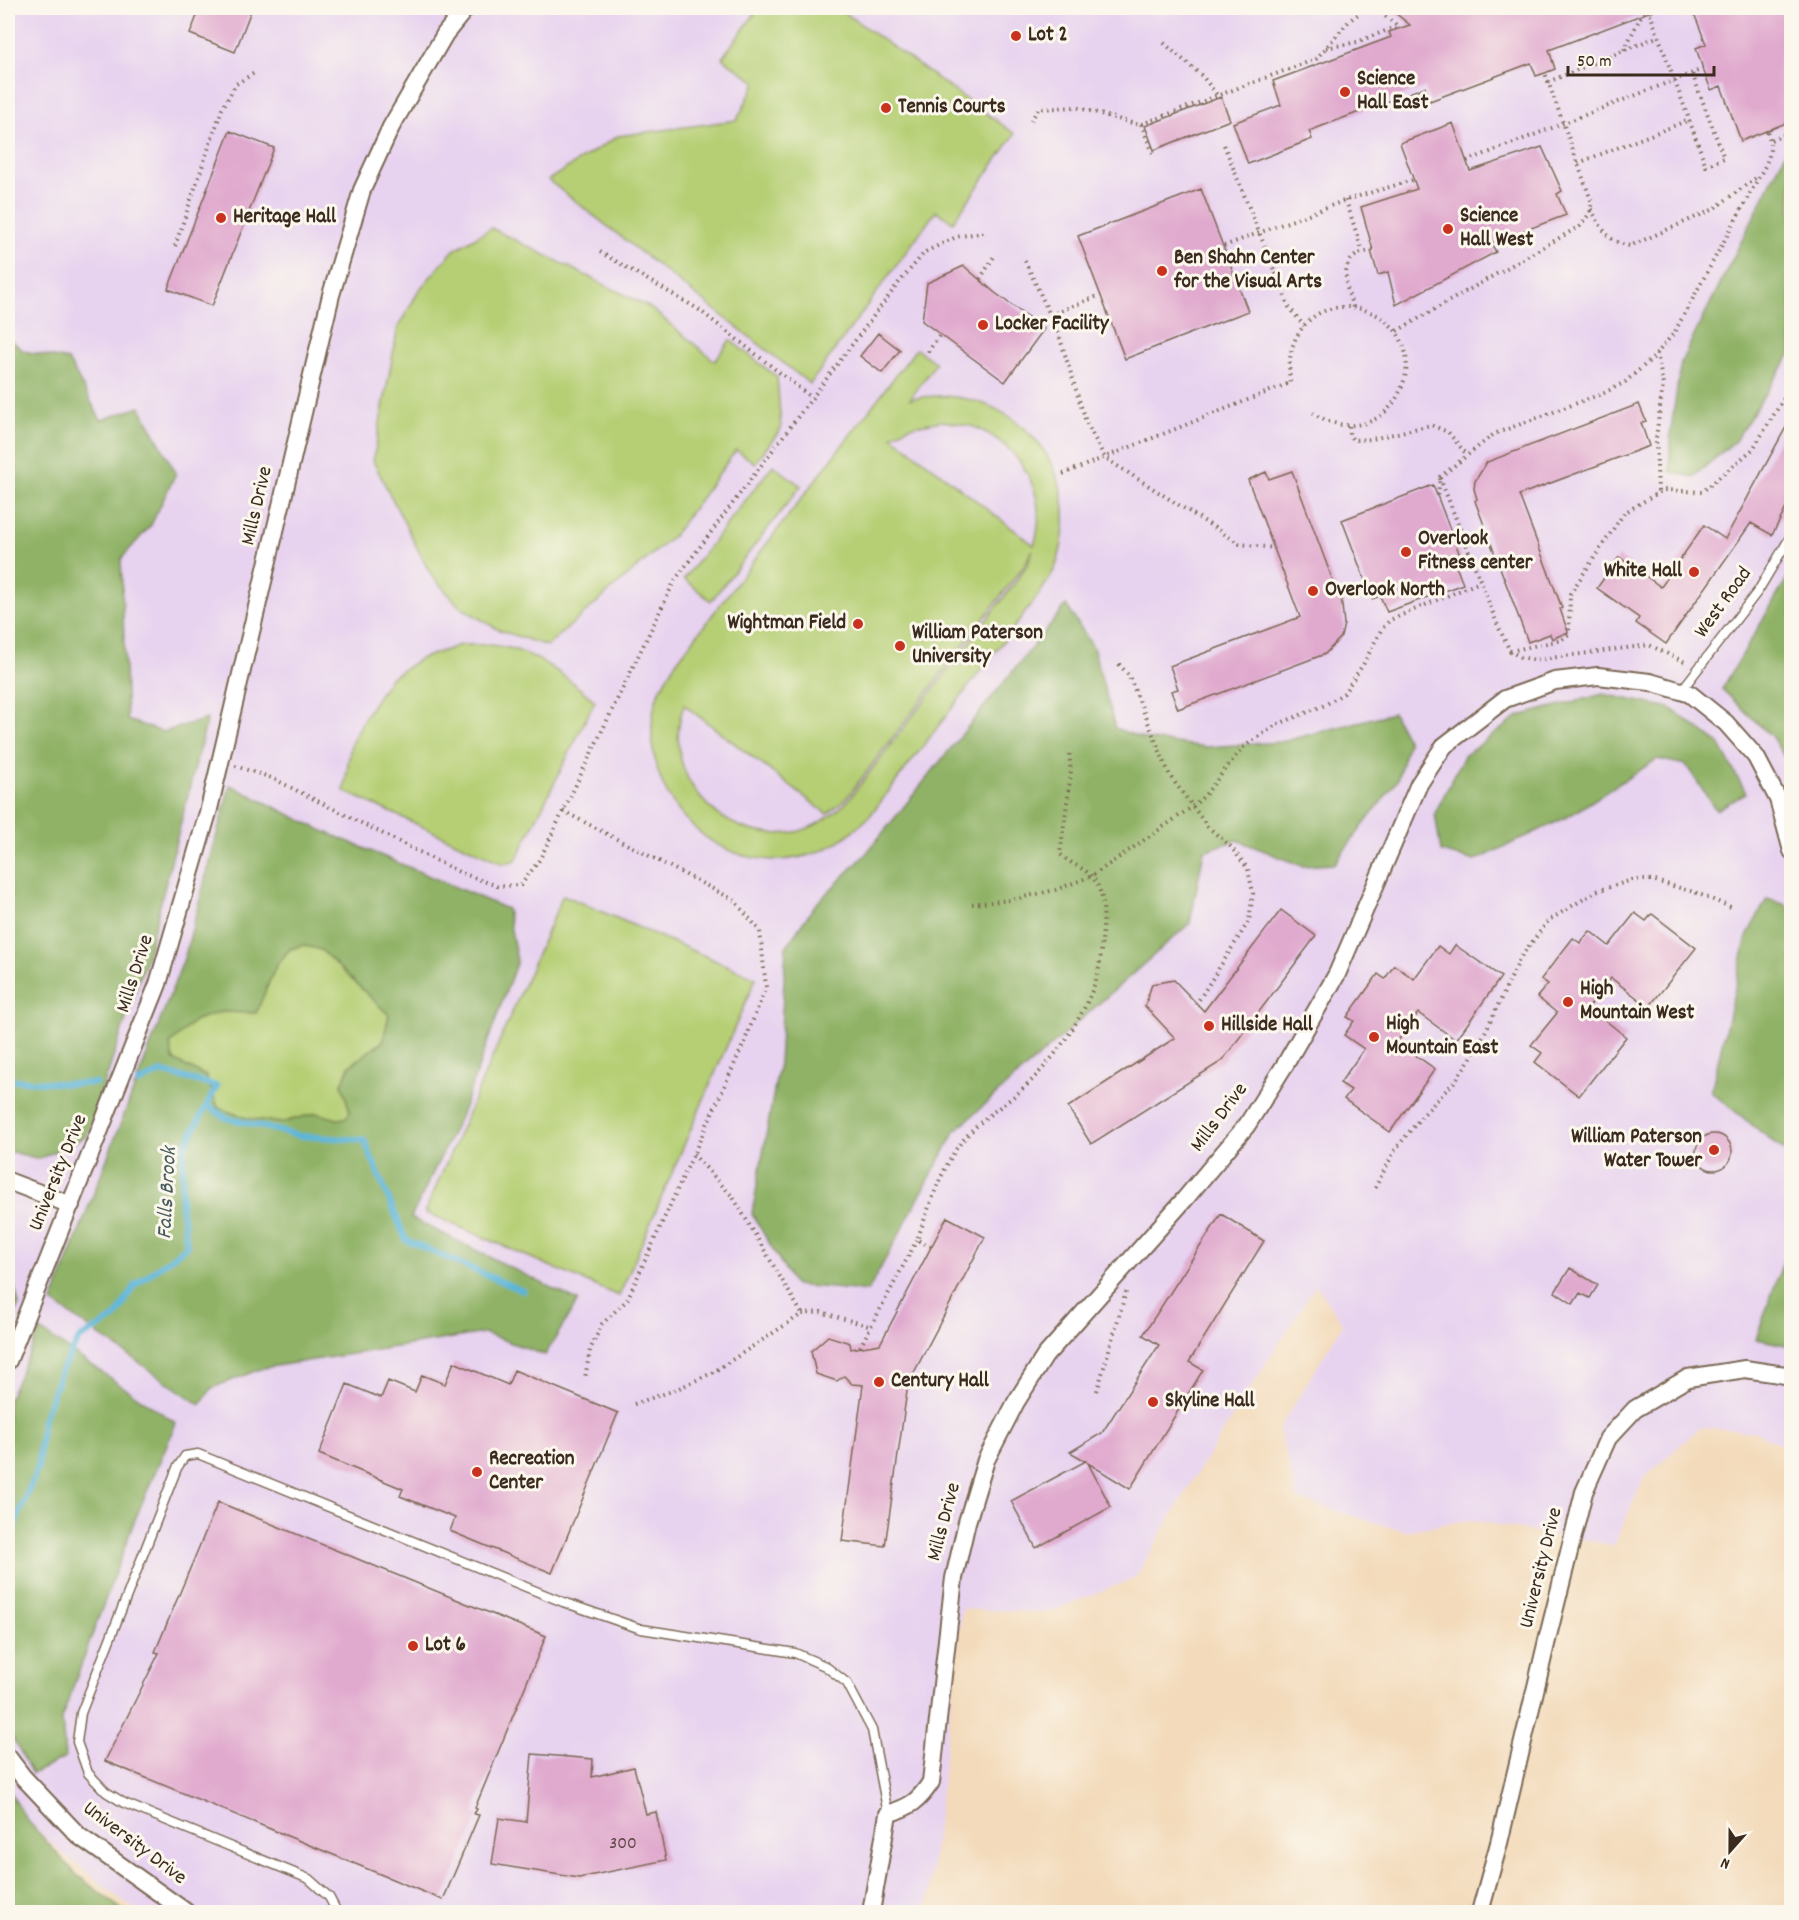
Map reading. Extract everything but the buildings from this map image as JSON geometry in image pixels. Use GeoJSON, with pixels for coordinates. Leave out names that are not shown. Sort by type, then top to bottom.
{"type":"FeatureCollection","features":[{"type":"Feature","properties":{"kind":"street","name":"Mills Drive"},"geometry":{"type":"LineString","coordinates":[[139,1034],[158,984],[209,809],[330,295],[362,190],[391,127],[446,34],[466,8]]}},
{"type":"Feature","properties":{"kind":"street","name":"Mills Drive"},"geometry":{"type":"LineString","coordinates":[[888,1814],[907,1808],[920,1798],[931,1782],[954,1578],[970,1512],[986,1460],[996,1440],[1016,1402],[1045,1356],[1184,1200],[1247,1125],[1337,974],[1419,784],[1444,746],[1505,699],[1555,681],[1598,676],[1650,682],[1681,691],[1690,694],[1726,723],[1756,757],[1778,799],[1791,851]]}},
{"type":"Feature","properties":{"kind":"street","name":"University Drive"},"geometry":{"type":"LineString","coordinates":[[8,1361],[139,1034]]}},
{"type":"Feature","properties":{"kind":"street"},"geometry":{"type":"LineString","coordinates":[[8,1181],[71,1205]]}},
{"type":"Feature","properties":{"kind":"street","name":"University Drive"},"geometry":{"type":"LineString","coordinates":[[1480,1912],[1499,1843],[1584,1491],[1608,1438],[1635,1409],[1688,1378],[1745,1369],[1791,1376]]}},
{"type":"Feature","properties":{"kind":"street","name":"University Drive"},"geometry":{"type":"LineString","coordinates":[[8,1757],[23,1777],[79,1836],[186,1912]]}},
{"type":"Feature","properties":{"kind":"street"},"geometry":{"type":"LineString","coordinates":[[872,1912],[888,1814]]}},
{"type":"Feature","properties":{"kind":"lane","name":"West Road"},"geometry":{"type":"LineString","coordinates":[[1681,691],[1758,591],[1791,534]]}},
{"type":"Feature","properties":{"kind":"lane"},"geometry":{"type":"LineString","coordinates":[[337,1912],[329,1897],[309,1880],[124,1803],[106,1792],[88,1773],[77,1742],[81,1713],[174,1478],[185,1456],[198,1454],[563,1602],[641,1629],[795,1653],[825,1666],[847,1683],[872,1730],[888,1814]]}},
{"type":"Feature","properties":{"kind":"path"},"geometry":{"type":"LineString","coordinates":[[1031,121],[1038,109],[1076,107],[1138,125],[1142,124],[1316,59],[1350,20],[1364,10],[1372,8],[1398,26],[1357,42],[1326,48]]}},
{"type":"Feature","properties":{"kind":"path"},"geometry":{"type":"LineString","coordinates":[[1647,8],[1706,166],[1724,158],[1692,73]]}},
{"type":"Feature","properties":{"kind":"path"},"geometry":{"type":"LineString","coordinates":[[1624,51],[1647,8]]}},
{"type":"Feature","properties":{"kind":"path"},"geometry":{"type":"LineString","coordinates":[[1548,82],[1659,36]]}},
{"type":"Feature","properties":{"kind":"path"},"geometry":{"type":"LineString","coordinates":[[1164,43],[1203,77],[1217,95]]}},
{"type":"Feature","properties":{"kind":"path"},"geometry":{"type":"LineString","coordinates":[[1467,161],[1703,69]]}},
{"type":"Feature","properties":{"kind":"path"},"geometry":{"type":"LineString","coordinates":[[175,246],[222,109],[236,84],[256,72]]}},
{"type":"Feature","properties":{"kind":"path"},"geometry":{"type":"LineString","coordinates":[[1397,331],[1580,226],[1591,209],[1593,203],[1545,73]]}},
{"type":"Feature","properties":{"kind":"path"},"geometry":{"type":"LineString","coordinates":[[1577,163],[1689,120]]}},
{"type":"Feature","properties":{"kind":"path"},"geometry":{"type":"LineString","coordinates":[[1142,124],[1153,153]]}},
{"type":"Feature","properties":{"kind":"path"},"geometry":{"type":"LineString","coordinates":[[1438,495],[1440,477],[1494,434],[1604,393],[1625,382],[1657,353],[1674,333],[1760,174],[1770,153],[1771,140],[1767,130]]}},
{"type":"Feature","properties":{"kind":"path"},"geometry":{"type":"LineString","coordinates":[[1771,140],[1791,132]]}},
{"type":"Feature","properties":{"kind":"path"},"geometry":{"type":"LineString","coordinates":[[1224,145],[1289,307],[1304,326]]}},
{"type":"Feature","properties":{"kind":"path"},"geometry":{"type":"LineString","coordinates":[[1591,209],[1607,236],[1617,244],[1630,246],[1712,210],[1760,174]]}},
{"type":"Feature","properties":{"kind":"path"},"geometry":{"type":"LineString","coordinates":[[1224,246],[1346,200],[1413,180]]}},
{"type":"Feature","properties":{"kind":"path"},"geometry":{"type":"LineString","coordinates":[[1346,200],[1362,251]]}},
{"type":"Feature","properties":{"kind":"path"},"geometry":{"type":"LineString","coordinates":[[221,761],[272,778],[459,872],[497,886],[521,885],[540,859],[675,580],[897,285],[925,252],[956,237],[984,232]]}},
{"type":"Feature","properties":{"kind":"path"},"geometry":{"type":"LineString","coordinates":[[1353,307],[1346,268],[1350,259],[1362,251],[1371,251]]}},
{"type":"Feature","properties":{"kind":"path"},"geometry":{"type":"LineString","coordinates":[[600,252],[698,309],[812,398]]}},
{"type":"Feature","properties":{"kind":"path"},"geometry":{"type":"LineString","coordinates":[[980,279],[995,255]]}},
{"type":"Feature","properties":{"kind":"path"},"geometry":{"type":"LineString","coordinates":[[1025,261],[1058,332],[1086,422],[1105,458],[1240,544],[1274,548]]}},
{"type":"Feature","properties":{"kind":"path"},"geometry":{"type":"LineString","coordinates":[[1050,315],[1101,295]]}},
{"type":"Feature","properties":{"kind":"path"},"geometry":{"type":"LineString","coordinates":[[1063,474],[1290,383],[1290,360],[1294,342],[1304,326],[1317,314],[1336,308],[1353,307],[1375,312],[1397,331],[1406,352],[1407,371],[1402,390],[1391,406],[1378,417],[1363,424],[1349,426],[1333,423],[1312,412]]}},
{"type":"Feature","properties":{"kind":"path"},"geometry":{"type":"LineString","coordinates":[[928,352],[940,334]]}},
{"type":"Feature","properties":{"kind":"path"},"geometry":{"type":"LineString","coordinates":[[1657,353],[1663,385],[1656,438],[1658,492]]}},
{"type":"Feature","properties":{"kind":"path"},"geometry":{"type":"LineString","coordinates":[[1510,651],[1561,640],[1569,634],[1570,594],[1624,513],[1663,490],[1702,492],[1753,449],[1791,385]]}},
{"type":"Feature","properties":{"kind":"path"},"geometry":{"type":"LineString","coordinates":[[1349,426],[1349,434],[1353,440],[1372,439],[1431,425],[1448,432],[1467,455]]}},
{"type":"Feature","properties":{"kind":"path"},"geometry":{"type":"LineString","coordinates":[[1440,477],[1480,582],[1510,651],[1520,657],[1535,660],[1649,645],[1674,655],[1698,669]]}},
{"type":"Feature","properties":{"kind":"path"},"geometry":{"type":"LineString","coordinates":[[1791,510],[1789,521],[1791,526]]}},
{"type":"Feature","properties":{"kind":"path"},"geometry":{"type":"LineString","coordinates":[[972,904],[1010,900],[1055,890],[1092,876],[1192,807],[1205,795],[1242,748],[1276,725],[1325,705],[1344,693],[1364,663],[1381,630],[1390,620],[1480,582]]}},
{"type":"Feature","properties":{"kind":"path"},"geometry":{"type":"LineString","coordinates":[[1119,664],[1129,676],[1170,777],[1208,827],[1231,847],[1248,869],[1253,893],[1250,921],[1195,1006]]}},
{"type":"Feature","properties":{"kind":"path"},"geometry":{"type":"LineString","coordinates":[[860,1347],[917,1240],[933,1195],[955,1152],[979,1123],[1020,1091],[1059,1049],[1086,1007],[1098,975],[1104,920],[1099,888],[1092,876],[1067,861],[1060,854],[1071,774],[1069,750]]}},
{"type":"Feature","properties":{"kind":"path"},"geometry":{"type":"LineString","coordinates":[[563,811],[734,900],[760,931],[766,987],[744,1043],[627,1300],[602,1324],[590,1350],[585,1378]]}},
{"type":"Feature","properties":{"kind":"path"},"geometry":{"type":"LineString","coordinates":[[1375,1188],[1395,1150],[1422,1116],[1456,1080],[1478,1047],[1522,955],[1549,920],[1597,891],[1632,880],[1652,880],[1694,892],[1733,908]]}},
{"type":"Feature","properties":{"kind":"path"},"geometry":{"type":"LineString","coordinates":[[693,1154],[733,1197],[802,1314]]}},
{"type":"Feature","properties":{"kind":"path"},"geometry":{"type":"LineString","coordinates":[[917,1240],[931,1246]]}},
{"type":"Feature","properties":{"kind":"path"},"geometry":{"type":"LineString","coordinates":[[1098,1391],[1127,1288]]}},
{"type":"Feature","properties":{"kind":"path"},"geometry":{"type":"LineString","coordinates":[[634,1404],[675,1390],[712,1373],[802,1314],[821,1312],[872,1328]]}},
{"type":"Feature","properties":{"kind":"shaded area","name":"William Paterson University"},"geometry":{"type":"Polygon","coordinates":[[[8,8],[1791,8],[1791,1450],[1756,1432],[1700,1427],[1644,1478],[1614,1545],[1470,1520],[1403,1531],[1298,1499],[1279,1429],[1343,1324],[1316,1285],[1202,1465],[1135,1578],[1049,1612],[962,1609],[927,1912],[137,1912],[60,1851],[8,1803],[8,8]]]}},
{"type":"Feature","properties":{"kind":"green space"},"geometry":{"type":"Polygon","coordinates":[[[759,8],[838,8],[1015,134],[953,222],[936,211],[810,384],[548,180],[618,136],[737,120],[756,82],[722,58],[759,8]]]}},
{"type":"Feature","properties":{"kind":"green space"},"geometry":{"type":"Polygon","coordinates":[[[1791,147],[1791,354],[1735,441],[1693,477],[1670,472],[1670,435],[1681,362],[1788,148],[1791,147]]]}},
{"type":"Feature","properties":{"kind":"green space"},"geometry":{"type":"Polygon","coordinates":[[[491,228],[649,307],[715,361],[730,340],[777,377],[781,429],[755,463],[736,450],[673,536],[547,646],[499,630],[460,607],[431,575],[373,461],[398,327],[420,289],[454,250],[491,228]]]}},
{"type":"Feature","properties":{"kind":"green space"},"geometry":{"type":"Polygon","coordinates":[[[8,338],[24,351],[68,360],[101,420],[140,407],[176,473],[151,525],[121,559],[127,720],[163,732],[207,719],[148,953],[87,1136],[39,1159],[8,1151],[8,338]]]}},
{"type":"Feature","properties":{"kind":"green space","name":"Wightman Field"},"geometry":{"type":"Polygon","coordinates":[[[916,349],[936,363],[910,399],[945,396],[977,402],[1006,415],[1030,434],[1049,459],[1060,488],[1064,521],[1059,556],[1051,575],[1040,593],[869,817],[831,846],[788,859],[753,858],[721,847],[693,827],[672,801],[657,769],[652,734],[657,697],[674,665],[916,349]],[[942,421],[908,427],[892,436],[1034,545],[1038,527],[1038,508],[1028,474],[1018,459],[991,435],[974,427],[942,421]],[[1033,550],[1023,567],[845,800],[827,814],[684,705],[678,731],[680,755],[688,778],[701,798],[719,815],[740,826],[764,833],[798,831],[813,826],[834,813],[846,803],[1014,584],[1028,563],[1033,550]]]}},
{"type":"Feature","properties":{"kind":"green space"},"geometry":{"type":"Polygon","coordinates":[[[773,465],[801,486],[711,601],[684,579],[773,465]]]}},
{"type":"Feature","properties":{"kind":"green space"},"geometry":{"type":"Polygon","coordinates":[[[1791,572],[1791,768],[1772,737],[1722,689],[1791,572]]]}},
{"type":"Feature","properties":{"kind":"green space"},"geometry":{"type":"Polygon","coordinates":[[[1066,605],[1093,647],[1115,728],[1144,739],[1206,747],[1281,742],[1393,713],[1408,742],[1397,781],[1334,864],[1302,866],[1237,840],[1204,851],[1190,923],[956,1130],[868,1291],[794,1285],[752,1214],[779,1063],[786,947],[815,905],[865,855],[1066,605]]]}},
{"type":"Feature","properties":{"kind":"green space"},"geometry":{"type":"Polygon","coordinates":[[[460,645],[493,645],[525,653],[550,666],[595,701],[516,860],[504,864],[344,791],[351,744],[366,715],[390,678],[420,659],[460,645]]]}},
{"type":"Feature","properties":{"kind":"green space"},"geometry":{"type":"Polygon","coordinates":[[[1603,694],[1670,708],[1719,744],[1746,793],[1716,810],[1686,765],[1657,759],[1569,816],[1475,861],[1441,852],[1435,813],[1464,756],[1519,716],[1603,694]]]}},
{"type":"Feature","properties":{"kind":"green space"},"geometry":{"type":"Polygon","coordinates":[[[230,785],[321,830],[507,909],[517,961],[461,1115],[411,1218],[578,1301],[545,1355],[484,1333],[263,1368],[212,1388],[200,1405],[52,1302],[185,956],[230,785]],[[303,945],[290,949],[276,966],[256,1013],[221,1012],[195,1020],[170,1044],[173,1060],[206,1076],[218,1108],[246,1118],[281,1123],[316,1113],[337,1119],[346,1118],[350,1112],[342,1084],[350,1066],[383,1041],[389,1015],[321,950],[303,945]]]}},
{"type":"Feature","properties":{"kind":"green space"},"geometry":{"type":"Polygon","coordinates":[[[563,895],[756,978],[619,1296],[425,1212],[563,895]]]}},
{"type":"Feature","properties":{"kind":"green space"},"geometry":{"type":"Polygon","coordinates":[[[1767,899],[1787,905],[1792,923],[1791,1346],[1756,1339],[1791,1239],[1786,1152],[1711,1092],[1747,936],[1767,899]]]}},
{"type":"Feature","properties":{"kind":"green space"},"geometry":{"type":"Polygon","coordinates":[[[303,945],[321,949],[389,1015],[383,1041],[349,1066],[342,1084],[350,1112],[346,1118],[337,1119],[316,1113],[281,1123],[246,1118],[218,1108],[206,1076],[173,1060],[170,1044],[195,1020],[221,1012],[256,1013],[276,966],[290,949],[303,945]]]}},
{"type":"Feature","properties":{"kind":"green space"},"geometry":{"type":"Polygon","coordinates":[[[8,1226],[11,1235],[8,1265],[8,1226]]]}},
{"type":"Feature","properties":{"kind":"green space"},"geometry":{"type":"Polygon","coordinates":[[[8,1265],[19,1304],[8,1333],[8,1265]]]}},
{"type":"Feature","properties":{"kind":"green space"},"geometry":{"type":"Polygon","coordinates":[[[40,1330],[176,1423],[134,1522],[62,1717],[65,1758],[32,1774],[8,1729],[8,1400],[40,1330]]]}},
{"type":"Feature","properties":{"kind":"green space"},"geometry":{"type":"Polygon","coordinates":[[[8,1789],[27,1820],[76,1874],[125,1912],[8,1912],[8,1789]]]}},
{"type":"Feature","properties":{"kind":"waterway","name":"Falls Brook"},"geometry":{"type":"LineString","coordinates":[[8,1070],[13,1080],[68,1084],[96,1083]]}},
{"type":"Feature","properties":{"kind":"waterway","name":"Falls Brook"},"geometry":{"type":"LineString","coordinates":[[8,1542],[38,1467],[42,1423],[61,1371],[79,1339],[116,1317],[134,1286],[187,1246],[181,1204],[184,1148],[217,1086],[161,1072],[138,1083]]}},
{"type":"Feature","properties":{"kind":"waterway"},"geometry":{"type":"LineString","coordinates":[[207,1105],[226,1118],[301,1136],[364,1140],[406,1240],[523,1291]]}},
{"type":"Feature","properties":{"kind":"place","name":"Lot 2"},"geometry":{"type":"Point","coordinates":[1016,36]}},
{"type":"Feature","properties":{"kind":"place","name":"Science Hall East"},"geometry":{"type":"Point","coordinates":[1345,92]}},
{"type":"Feature","properties":{"kind":"place","name":"Tennis Courts"},"geometry":{"type":"Point","coordinates":[886,108]}},
{"type":"Feature","properties":{"kind":"place","name":"Heritage Hall"},"geometry":{"type":"Point","coordinates":[221,218]}},
{"type":"Feature","properties":{"kind":"place","name":"Science Hall West"},"geometry":{"type":"Point","coordinates":[1448,229]}},
{"type":"Feature","properties":{"kind":"place","name":"Ben Shahn Center for the Visual Arts"},"geometry":{"type":"Point","coordinates":[1162,271]}},
{"type":"Feature","properties":{"kind":"place","name":"Locker Facility"},"geometry":{"type":"Point","coordinates":[983,325]}},
{"type":"Feature","properties":{"kind":"place","name":"Overlook Fitness center"},"geometry":{"type":"Point","coordinates":[1406,552]}},
{"type":"Feature","properties":{"kind":"place","name":"White Hall"},"geometry":{"type":"Point","coordinates":[1694,572]}},
{"type":"Feature","properties":{"kind":"place","name":"Overlook North"},"geometry":{"type":"Point","coordinates":[1313,591]}},
{"type":"Feature","properties":{"kind":"place","name":"Wightman Field"},"geometry":{"type":"Point","coordinates":[858,624]}},
{"type":"Feature","properties":{"kind":"place","name":"William Paterson University"},"geometry":{"type":"Point","coordinates":[900,646]}},
{"type":"Feature","properties":{"kind":"place","name":"High Mountain West"},"geometry":{"type":"Point","coordinates":[1568,1002]}},
{"type":"Feature","properties":{"kind":"place","name":"Hillside Hall"},"geometry":{"type":"Point","coordinates":[1209,1026]}},
{"type":"Feature","properties":{"kind":"place","name":"High Mountain East"},"geometry":{"type":"Point","coordinates":[1374,1037]}},
{"type":"Feature","properties":{"kind":"place","name":"William Paterson Water Tower"},"geometry":{"type":"Point","coordinates":[1714,1150]}},
{"type":"Feature","properties":{"kind":"place","name":"Century Hall"},"geometry":{"type":"Point","coordinates":[879,1382]}},
{"type":"Feature","properties":{"kind":"place","name":"Skyline Hall"},"geometry":{"type":"Point","coordinates":[1153,1402]}},
{"type":"Feature","properties":{"kind":"place","name":"Recreation Center"},"geometry":{"type":"Point","coordinates":[477,1472]}},
{"type":"Feature","properties":{"kind":"place","name":"Lot 6"},"geometry":{"type":"Point","coordinates":[413,1646]}}]}
